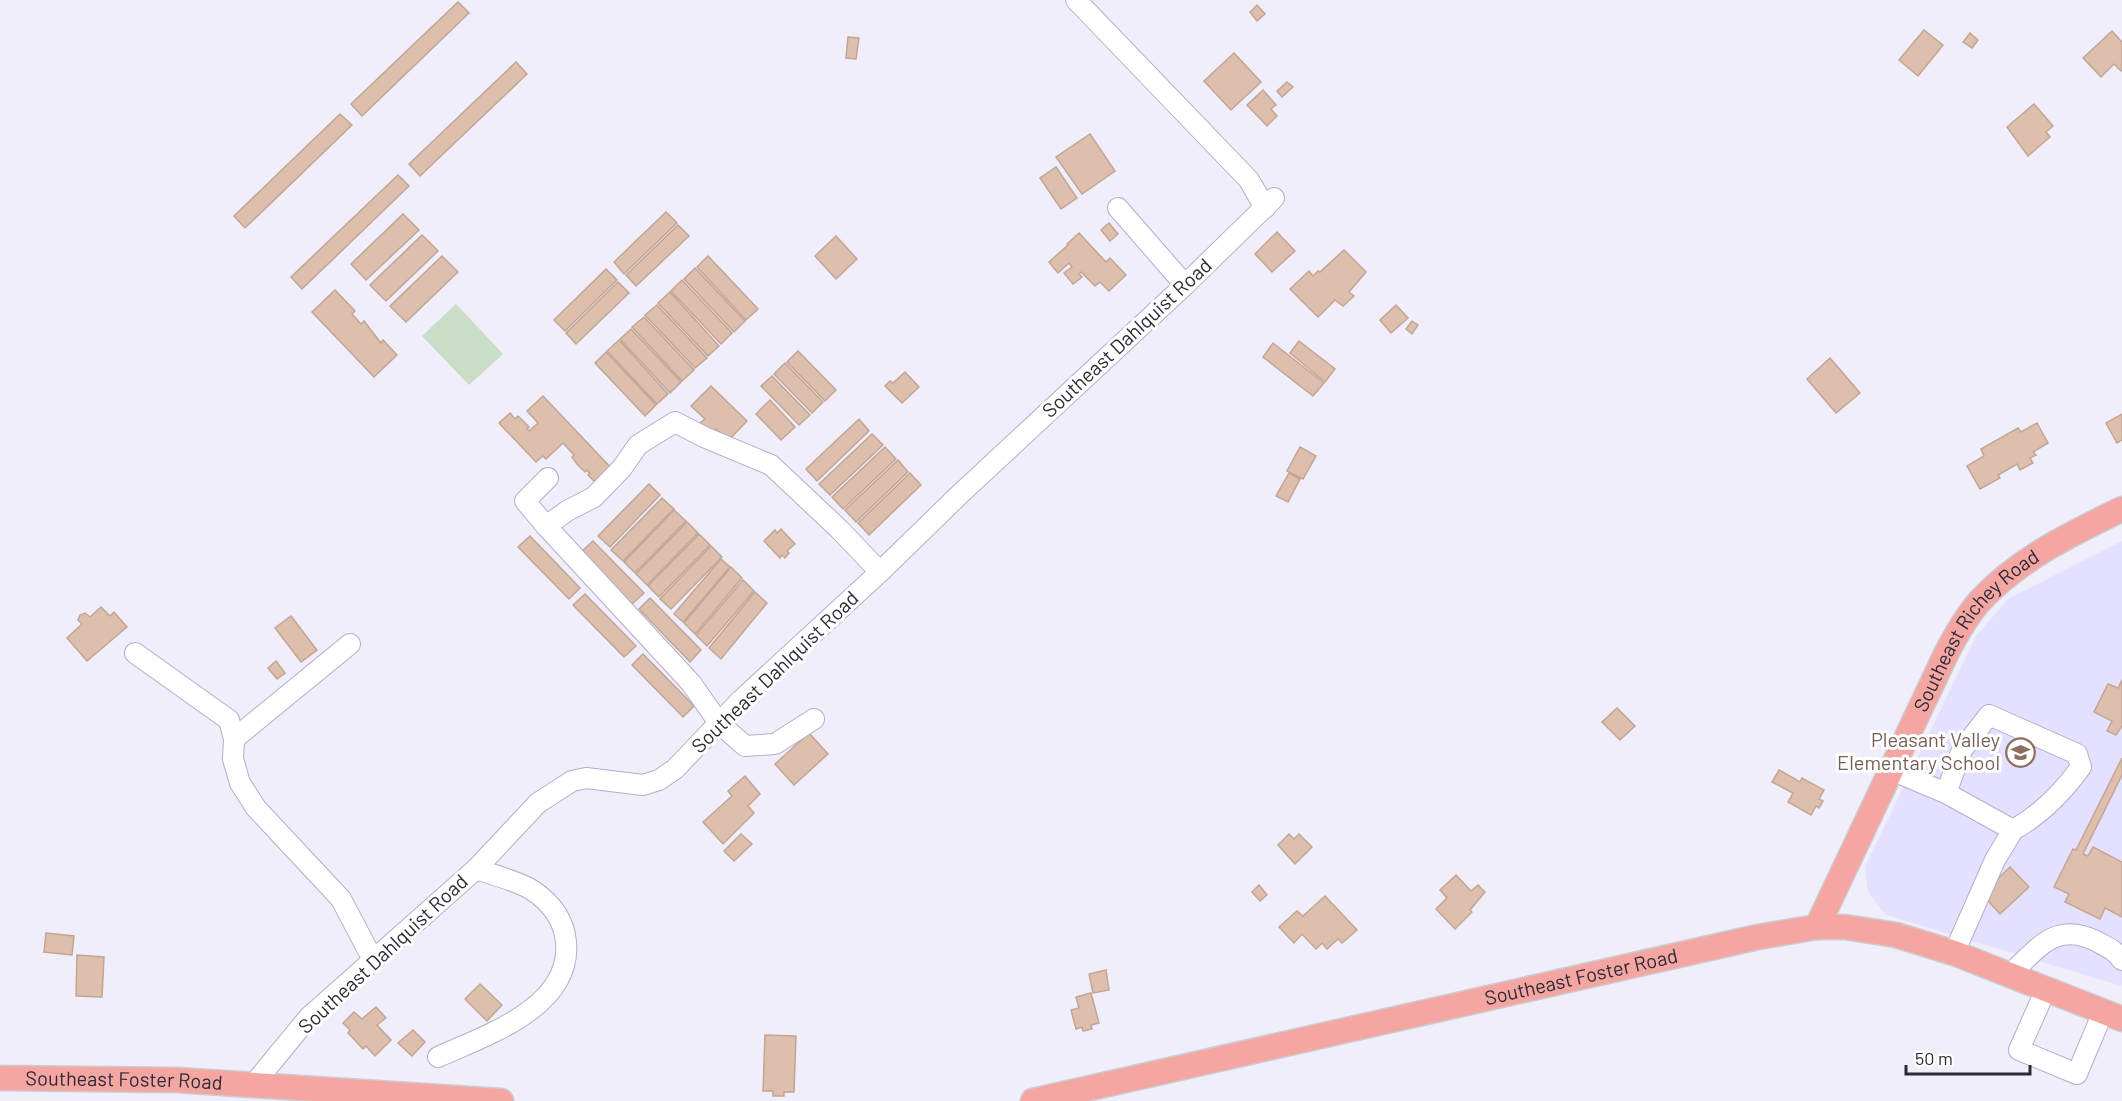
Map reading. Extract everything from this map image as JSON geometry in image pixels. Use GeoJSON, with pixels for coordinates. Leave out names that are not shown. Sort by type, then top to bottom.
{"type":"FeatureCollection","features":[{"type":"Feature","properties":{"kind":"main road","name":"Southeast Richey Road"},"geometry":{"type":"LineString","coordinates":[[1817,927],[1947,652],[1963,623],[1978,603],[2034,556],[2075,532],[2122,509]]}},
{"type":"Feature","properties":{"kind":"main road","name":"Southeast Foster Road"},"geometry":{"type":"LineString","coordinates":[[1034,1101],[1758,937],[1817,927],[1845,927],[1896,935],[1954,953],[2046,989],[2116,1013]]}},
{"type":"Feature","properties":{"kind":"main road","name":"Southeast Foster Road"},"geometry":{"type":"LineString","coordinates":[[0,1078],[177,1080],[501,1101]]}},
{"type":"Feature","properties":{"kind":"street","name":"Southeast Dahlquist Road"},"geometry":{"type":"LineString","coordinates":[[253,1085],[309,1017],[476,869],[538,802],[572,781],[586,778],[603,782],[642,785],[659,780],[675,769],[741,700],[880,572],[1270,203],[1076,0]]}},
{"type":"Feature","properties":{"kind":"street"},"geometry":{"type":"LineString","coordinates":[[1118,208],[1185,285]]}},
{"type":"Feature","properties":{"kind":"street"},"geometry":{"type":"LineString","coordinates":[[546,526],[567,511],[594,497],[622,468],[638,445],[675,422],[704,438],[771,465],[839,529],[880,572]]}},
{"type":"Feature","properties":{"kind":"street"},"geometry":{"type":"LineString","coordinates":[[548,478],[525,501],[691,682],[719,723],[745,746],[775,744],[814,720]]}},
{"type":"Feature","properties":{"kind":"street"},"geometry":{"type":"LineString","coordinates":[[234,739],[350,644]]}},
{"type":"Feature","properties":{"kind":"street"},"geometry":{"type":"LineString","coordinates":[[135,653],[229,720],[234,739],[232,759],[240,783],[256,808],[341,899],[373,960]]}},
{"type":"Feature","properties":{"kind":"street"},"geometry":{"type":"LineString","coordinates":[[1946,793],[1962,750],[1989,715],[2077,754],[2081,767],[2067,786],[2030,820],[2013,830],[1995,860],[1954,953]]}},
{"type":"Feature","properties":{"kind":"street"},"geometry":{"type":"LineString","coordinates":[[1891,770],[1946,793],[2013,830]]}},
{"type":"Feature","properties":{"kind":"street"},"geometry":{"type":"LineString","coordinates":[[438,1057],[506,1026],[540,1004],[563,972],[567,953],[566,934],[560,918],[547,902],[530,889],[476,869]]}},
{"type":"Feature","properties":{"kind":"street"},"geometry":{"type":"LineString","coordinates":[[2010,974],[2055,935],[2068,932],[2090,938],[2115,951],[2122,960]]}},
{"type":"Feature","properties":{"kind":"street"},"geometry":{"type":"LineString","coordinates":[[2046,989],[2019,1050],[2077,1074],[2116,1013]]}},
{"type":"Feature","properties":{"kind":"shaded area","name":"Pleasant Valley Elementary School"},"geometry":{"type":"Polygon","coordinates":[[[2122,541],[2122,986],[1886,915],[1868,892],[1865,867],[1976,636],[2008,599],[2122,541]]]}},
{"type":"Feature","properties":{"kind":"green space"},"geometry":{"type":"Polygon","coordinates":[[[456,304],[503,354],[469,385],[422,336],[456,304]]]}},
{"type":"Feature","properties":{"kind":"building"},"geometry":{"type":"Polygon","coordinates":[[[458,2],[469,13],[362,116],[351,104],[458,2]]]}},
{"type":"Feature","properties":{"kind":"building"},"geometry":{"type":"Polygon","coordinates":[[[1257,5],[1265,14],[1257,21],[1250,12],[1257,5]]]}},
{"type":"Feature","properties":{"kind":"building"},"geometry":{"type":"Polygon","coordinates":[[[1924,30],[1943,45],[1918,76],[1899,60],[1924,30]]]}},
{"type":"Feature","properties":{"kind":"building"},"geometry":{"type":"Polygon","coordinates":[[[2112,31],[2122,42],[2122,70],[2114,64],[2101,77],[2083,58],[2112,31]]]}},
{"type":"Feature","properties":{"kind":"building"},"geometry":{"type":"Polygon","coordinates":[[[1970,33],[1978,40],[1972,48],[1963,42],[1970,33]]]}},
{"type":"Feature","properties":{"kind":"building"},"geometry":{"type":"Polygon","coordinates":[[[848,37],[859,38],[856,59],[846,58],[848,37]]]}},
{"type":"Feature","properties":{"kind":"building"},"geometry":{"type":"Polygon","coordinates":[[[1234,53],[1261,82],[1231,110],[1204,81],[1234,53]]]}},
{"type":"Feature","properties":{"kind":"building"},"geometry":{"type":"Polygon","coordinates":[[[516,62],[527,74],[420,176],[409,164],[516,62]]]}},
{"type":"Feature","properties":{"kind":"building"},"geometry":{"type":"Polygon","coordinates":[[[1287,82],[1293,87],[1282,97],[1277,91],[1287,82]]]}},
{"type":"Feature","properties":{"kind":"building"},"geometry":{"type":"Polygon","coordinates":[[[1263,90],[1276,105],[1271,109],[1277,116],[1267,126],[1247,105],[1263,90]]]}},
{"type":"Feature","properties":{"kind":"building"},"geometry":{"type":"Polygon","coordinates":[[[2034,104],[2053,126],[2046,132],[2050,137],[2028,156],[2007,127],[2034,104]]]}},
{"type":"Feature","properties":{"kind":"building"},"geometry":{"type":"Polygon","coordinates":[[[340,114],[352,125],[245,228],[234,216],[340,114]]]}},
{"type":"Feature","properties":{"kind":"building"},"geometry":{"type":"Polygon","coordinates":[[[1090,134],[1115,171],[1082,194],[1056,157],[1090,134]]]}},
{"type":"Feature","properties":{"kind":"building"},"geometry":{"type":"Polygon","coordinates":[[[1056,167],[1077,198],[1061,209],[1040,178],[1056,167]]]}},
{"type":"Feature","properties":{"kind":"building"},"geometry":{"type":"Polygon","coordinates":[[[398,175],[409,186],[302,289],[291,277],[398,175]]]}},
{"type":"Feature","properties":{"kind":"building"},"geometry":{"type":"Polygon","coordinates":[[[666,212],[677,223],[624,274],[614,262],[666,212]]]}},
{"type":"Feature","properties":{"kind":"building"},"geometry":{"type":"Polygon","coordinates":[[[403,214],[419,230],[366,280],[351,264],[403,214]]]}},
{"type":"Feature","properties":{"kind":"building"},"geometry":{"type":"Polygon","coordinates":[[[1109,223],[1118,234],[1110,241],[1101,230],[1109,223]]]}},
{"type":"Feature","properties":{"kind":"building"},"geometry":{"type":"Polygon","coordinates":[[[678,225],[689,236],[636,286],[626,275],[678,225]]]}},
{"type":"Feature","properties":{"kind":"building"},"geometry":{"type":"Polygon","coordinates":[[[1277,232],[1295,251],[1272,272],[1255,254],[1277,232]]]}},
{"type":"Feature","properties":{"kind":"building"},"geometry":{"type":"Polygon","coordinates":[[[1079,233],[1106,262],[1110,258],[1126,275],[1109,291],[1100,282],[1095,286],[1081,272],[1079,274],[1082,277],[1073,284],[1064,273],[1072,267],[1069,263],[1058,273],[1049,262],[1079,233]]]}},
{"type":"Feature","properties":{"kind":"building"},"geometry":{"type":"Polygon","coordinates":[[[422,235],[438,251],[386,301],[370,285],[422,235]]]}},
{"type":"Feature","properties":{"kind":"building"},"geometry":{"type":"Polygon","coordinates":[[[836,236],[857,259],[836,279],[815,256],[836,236]]]}},
{"type":"Feature","properties":{"kind":"building"},"geometry":{"type":"Polygon","coordinates":[[[1344,250],[1366,272],[1349,292],[1354,296],[1343,306],[1335,300],[1318,317],[1290,289],[1309,271],[1313,276],[1318,271],[1320,272],[1344,250]]]}},
{"type":"Feature","properties":{"kind":"building"},"geometry":{"type":"Polygon","coordinates":[[[442,256],[458,272],[406,322],[390,306],[442,256]]]}},
{"type":"Feature","properties":{"kind":"building"},"geometry":{"type":"Polygon","coordinates":[[[708,256],[758,309],[746,320],[697,267],[708,256]]]}},
{"type":"Feature","properties":{"kind":"building"},"geometry":{"type":"Polygon","coordinates":[[[695,268],[745,321],[734,332],[684,279],[695,268]]]}},
{"type":"Feature","properties":{"kind":"building"},"geometry":{"type":"Polygon","coordinates":[[[606,269],[617,280],[565,331],[554,320],[606,269]]]}},
{"type":"Feature","properties":{"kind":"building"},"geometry":{"type":"Polygon","coordinates":[[[682,280],[732,333],[721,344],[671,291],[682,280]]]}},
{"type":"Feature","properties":{"kind":"building"},"geometry":{"type":"Polygon","coordinates":[[[618,282],[629,293],[576,344],[566,333],[618,282]]]}},
{"type":"Feature","properties":{"kind":"building"},"geometry":{"type":"Polygon","coordinates":[[[335,290],[355,311],[352,314],[361,324],[364,321],[381,343],[383,340],[397,355],[374,377],[312,312],[335,290]]]}},
{"type":"Feature","properties":{"kind":"building"},"geometry":{"type":"Polygon","coordinates":[[[670,292],[719,346],[708,356],[658,303],[670,292]]]}},
{"type":"Feature","properties":{"kind":"building"},"geometry":{"type":"Polygon","coordinates":[[[657,305],[707,358],[695,368],[645,315],[657,305]]]}},
{"type":"Feature","properties":{"kind":"building"},"geometry":{"type":"Polygon","coordinates":[[[1396,305],[1408,318],[1391,333],[1380,320],[1396,305]]]}},
{"type":"Feature","properties":{"kind":"building"},"geometry":{"type":"Polygon","coordinates":[[[644,317],[694,370],[682,381],[632,327],[644,317]]]}},
{"type":"Feature","properties":{"kind":"building"},"geometry":{"type":"Polygon","coordinates":[[[1412,321],[1418,325],[1412,334],[1406,329],[1412,321]]]}},
{"type":"Feature","properties":{"kind":"building"},"geometry":{"type":"Polygon","coordinates":[[[631,329],[681,382],[670,393],[620,339],[631,329]]]}},
{"type":"Feature","properties":{"kind":"building"},"geometry":{"type":"Polygon","coordinates":[[[619,340],[668,394],[657,404],[607,351],[619,340]]]}},
{"type":"Feature","properties":{"kind":"building"},"geometry":{"type":"Polygon","coordinates":[[[1299,341],[1335,369],[1325,382],[1290,353],[1299,341]]]}},
{"type":"Feature","properties":{"kind":"building"},"geometry":{"type":"Polygon","coordinates":[[[1273,343],[1324,383],[1313,396],[1263,357],[1273,343]]]}},
{"type":"Feature","properties":{"kind":"building"},"geometry":{"type":"Polygon","coordinates":[[[798,351],[836,390],[825,401],[787,362],[798,351]]]}},
{"type":"Feature","properties":{"kind":"building"},"geometry":{"type":"Polygon","coordinates":[[[606,352],[656,405],[645,416],[595,363],[606,352]]]}},
{"type":"Feature","properties":{"kind":"building"},"geometry":{"type":"Polygon","coordinates":[[[1830,358],[1860,393],[1836,413],[1807,379],[1830,358]]]}},
{"type":"Feature","properties":{"kind":"building"},"geometry":{"type":"Polygon","coordinates":[[[785,363],[823,402],[812,413],[774,374],[785,363]]]}},
{"type":"Feature","properties":{"kind":"building"},"geometry":{"type":"Polygon","coordinates":[[[905,372],[919,387],[902,403],[885,386],[890,381],[893,383],[905,372]]]}},
{"type":"Feature","properties":{"kind":"building"},"geometry":{"type":"Polygon","coordinates":[[[772,376],[810,415],[799,425],[761,386],[772,376]]]}},
{"type":"Feature","properties":{"kind":"building"},"geometry":{"type":"Polygon","coordinates":[[[711,386],[747,421],[728,441],[716,429],[711,434],[700,423],[705,419],[691,406],[711,386]]]}},
{"type":"Feature","properties":{"kind":"building"},"geometry":{"type":"Polygon","coordinates":[[[543,396],[614,471],[599,486],[588,475],[590,474],[587,470],[585,472],[577,464],[572,457],[574,455],[563,443],[546,459],[543,456],[536,462],[499,423],[510,413],[515,419],[518,416],[529,427],[527,429],[529,431],[538,423],[527,411],[543,396]]]}},
{"type":"Feature","properties":{"kind":"building"},"geometry":{"type":"Polygon","coordinates":[[[770,400],[795,427],[781,440],[756,414],[770,400]]]}},
{"type":"Feature","properties":{"kind":"building"},"geometry":{"type":"Polygon","coordinates":[[[2122,414],[2122,440],[2117,443],[2106,423],[2122,414]]]}},
{"type":"Feature","properties":{"kind":"building"},"geometry":{"type":"Polygon","coordinates":[[[859,419],[869,431],[817,481],[806,469],[859,419]]]}},
{"type":"Feature","properties":{"kind":"building"},"geometry":{"type":"Polygon","coordinates":[[[2037,423],[2048,443],[2033,452],[2036,455],[2030,458],[2033,463],[2020,470],[2017,464],[1998,475],[2000,478],[1980,489],[1967,466],[1984,456],[1981,449],[2018,428],[2021,432],[2037,423]]]}},
{"type":"Feature","properties":{"kind":"building"},"geometry":{"type":"Polygon","coordinates":[[[872,434],[883,445],[830,495],[819,484],[872,434]]]}},
{"type":"Feature","properties":{"kind":"building"},"geometry":{"type":"Polygon","coordinates":[[[885,447],[896,459],[843,509],[832,497],[885,447]]]}},
{"type":"Feature","properties":{"kind":"building"},"geometry":{"type":"Polygon","coordinates":[[[1300,447],[1316,456],[1303,479],[1287,471],[1300,447]]]}},
{"type":"Feature","properties":{"kind":"building"},"geometry":{"type":"Polygon","coordinates":[[[898,460],[908,472],[856,522],[845,510],[898,460]]]}},
{"type":"Feature","properties":{"kind":"building"},"geometry":{"type":"Polygon","coordinates":[[[910,473],[921,485],[869,535],[858,523],[910,473]]]}},
{"type":"Feature","properties":{"kind":"building"},"geometry":{"type":"Polygon","coordinates":[[[1289,473],[1300,479],[1288,502],[1276,496],[1289,473]]]}},
{"type":"Feature","properties":{"kind":"building"},"geometry":{"type":"Polygon","coordinates":[[[649,484],[660,495],[610,547],[598,536],[649,484]]]}},
{"type":"Feature","properties":{"kind":"building"},"geometry":{"type":"Polygon","coordinates":[[[662,498],[674,509],[623,561],[611,550],[662,498]]]}},
{"type":"Feature","properties":{"kind":"building"},"geometry":{"type":"Polygon","coordinates":[[[674,510],[686,521],[635,573],[624,562],[674,510]]]}},
{"type":"Feature","properties":{"kind":"building"},"geometry":{"type":"Polygon","coordinates":[[[687,522],[698,533],[647,585],[636,574],[687,522]]]}},
{"type":"Feature","properties":{"kind":"building"},"geometry":{"type":"Polygon","coordinates":[[[781,529],[795,544],[787,551],[789,553],[785,558],[782,555],[780,558],[764,541],[775,530],[777,533],[781,529]]]}},
{"type":"Feature","properties":{"kind":"building"},"geometry":{"type":"Polygon","coordinates":[[[699,534],[710,545],[659,597],[648,586],[699,534]]]}},
{"type":"Feature","properties":{"kind":"building"},"geometry":{"type":"Polygon","coordinates":[[[530,536],[580,588],[569,599],[518,547],[530,536]]]}},
{"type":"Feature","properties":{"kind":"building"},"geometry":{"type":"Polygon","coordinates":[[[593,541],[644,593],[632,604],[581,552],[593,541]]]}},
{"type":"Feature","properties":{"kind":"building"},"geometry":{"type":"Polygon","coordinates":[[[711,546],[722,557],[671,609],[660,599],[711,546]]]}},
{"type":"Feature","properties":{"kind":"building"},"geometry":{"type":"Polygon","coordinates":[[[721,559],[730,567],[683,622],[674,614],[721,559]]]}},
{"type":"Feature","properties":{"kind":"building"},"geometry":{"type":"Polygon","coordinates":[[[731,567],[742,578],[695,634],[684,623],[731,567]]]}},
{"type":"Feature","properties":{"kind":"building"},"geometry":{"type":"Polygon","coordinates":[[[743,580],[754,591],[707,646],[696,635],[743,580]]]}},
{"type":"Feature","properties":{"kind":"building"},"geometry":{"type":"Polygon","coordinates":[[[755,592],[767,603],[721,659],[709,648],[755,592]]]}},
{"type":"Feature","properties":{"kind":"building"},"geometry":{"type":"Polygon","coordinates":[[[585,594],[636,646],[624,657],[573,605],[585,594]]]}},
{"type":"Feature","properties":{"kind":"building"},"geometry":{"type":"Polygon","coordinates":[[[650,598],[701,650],[690,662],[639,609],[650,598]]]}},
{"type":"Feature","properties":{"kind":"building"},"geometry":{"type":"Polygon","coordinates":[[[101,607],[110,616],[114,612],[127,627],[87,661],[67,638],[82,624],[78,620],[80,615],[85,613],[90,617],[101,607]]]}},
{"type":"Feature","properties":{"kind":"building"},"geometry":{"type":"Polygon","coordinates":[[[291,616],[317,650],[301,662],[275,628],[291,616]]]}},
{"type":"Feature","properties":{"kind":"building"},"geometry":{"type":"Polygon","coordinates":[[[643,654],[694,706],[683,717],[632,665],[643,654]]]}},
{"type":"Feature","properties":{"kind":"building"},"geometry":{"type":"Polygon","coordinates":[[[276,661],[285,673],[277,679],[268,668],[276,661]]]}},
{"type":"Feature","properties":{"kind":"building"},"geometry":{"type":"Polygon","coordinates":[[[2122,680],[2122,726],[2116,735],[2107,731],[2112,721],[2094,712],[2108,684],[2118,688],[2122,680]]]}},
{"type":"Feature","properties":{"kind":"building"},"geometry":{"type":"Polygon","coordinates":[[[1617,708],[1635,726],[1620,740],[1602,722],[1617,708]]]}},
{"type":"Feature","properties":{"kind":"building"},"geometry":{"type":"Polygon","coordinates":[[[809,733],[828,754],[794,785],[775,764],[809,733]]]}},
{"type":"Feature","properties":{"kind":"building"},"geometry":{"type":"Polygon","coordinates":[[[2122,758],[2122,775],[2083,854],[2088,856],[2093,847],[2122,862],[2122,917],[2105,908],[2100,919],[2065,902],[2069,894],[2054,887],[2073,849],[2076,850],[2122,758]]]}},
{"type":"Feature","properties":{"kind":"building"},"geometry":{"type":"Polygon","coordinates":[[[1779,770],[1800,782],[1802,778],[1824,790],[1819,799],[1823,801],[1819,808],[1816,806],[1811,815],[1788,802],[1793,793],[1772,782],[1779,770]]]}},
{"type":"Feature","properties":{"kind":"building"},"geometry":{"type":"Polygon","coordinates":[[[745,776],[760,794],[748,806],[754,813],[723,844],[703,822],[732,796],[728,791],[745,776]]]}},
{"type":"Feature","properties":{"kind":"building"},"geometry":{"type":"Polygon","coordinates":[[[741,834],[752,844],[734,861],[724,851],[741,834]]]}},
{"type":"Feature","properties":{"kind":"building"},"geometry":{"type":"Polygon","coordinates":[[[1289,834],[1294,839],[1299,834],[1312,847],[1295,864],[1278,845],[1289,834]]]}},
{"type":"Feature","properties":{"kind":"building"},"geometry":{"type":"Polygon","coordinates":[[[2010,867],[2029,887],[2000,914],[1982,894],[2010,867]]]}},
{"type":"Feature","properties":{"kind":"building"},"geometry":{"type":"Polygon","coordinates":[[[1456,875],[1471,891],[1478,885],[1485,892],[1470,910],[1472,912],[1455,929],[1436,909],[1447,898],[1440,890],[1456,875]]]}},
{"type":"Feature","properties":{"kind":"building"},"geometry":{"type":"Polygon","coordinates":[[[1259,885],[1267,895],[1260,901],[1252,892],[1259,885]]]}},
{"type":"Feature","properties":{"kind":"building"},"geometry":{"type":"Polygon","coordinates":[[[1325,896],[1357,930],[1342,943],[1338,939],[1327,949],[1322,943],[1316,949],[1302,934],[1294,943],[1279,927],[1297,911],[1303,916],[1325,896]]]}},
{"type":"Feature","properties":{"kind":"building"},"geometry":{"type":"Polygon","coordinates":[[[46,933],[74,936],[72,955],[44,952],[46,933]]]}},
{"type":"Feature","properties":{"kind":"building"},"geometry":{"type":"Polygon","coordinates":[[[77,955],[104,957],[102,997],[76,996],[77,955]]]}},
{"type":"Feature","properties":{"kind":"building"},"geometry":{"type":"Polygon","coordinates":[[[1106,970],[1109,990],[1093,993],[1089,974],[1106,970]]]}},
{"type":"Feature","properties":{"kind":"building"},"geometry":{"type":"Polygon","coordinates":[[[480,984],[502,1005],[487,1021],[465,999],[480,984]]]}},
{"type":"Feature","properties":{"kind":"building"},"geometry":{"type":"Polygon","coordinates":[[[1091,993],[1099,1023],[1091,1025],[1092,1029],[1083,1031],[1082,1027],[1076,1029],[1071,1010],[1079,1008],[1076,997],[1091,993]]]}},
{"type":"Feature","properties":{"kind":"building"},"geometry":{"type":"Polygon","coordinates":[[[376,1007],[386,1018],[377,1025],[391,1040],[375,1056],[366,1046],[363,1049],[348,1033],[350,1030],[343,1023],[354,1012],[362,1019],[376,1007]]]}},
{"type":"Feature","properties":{"kind":"building"},"geometry":{"type":"Polygon","coordinates":[[[413,1030],[425,1042],[412,1056],[398,1043],[413,1030]]]}},
{"type":"Feature","properties":{"kind":"building"},"geometry":{"type":"Polygon","coordinates":[[[765,1035],[796,1036],[794,1092],[784,1092],[784,1096],[773,1096],[773,1091],[763,1091],[765,1035]]]}},
{"type":"Feature","properties":{"kind":"place","name":"Pleasant Valley Elementary School"},"geometry":{"type":"Point","coordinates":[2021,752]}}]}
